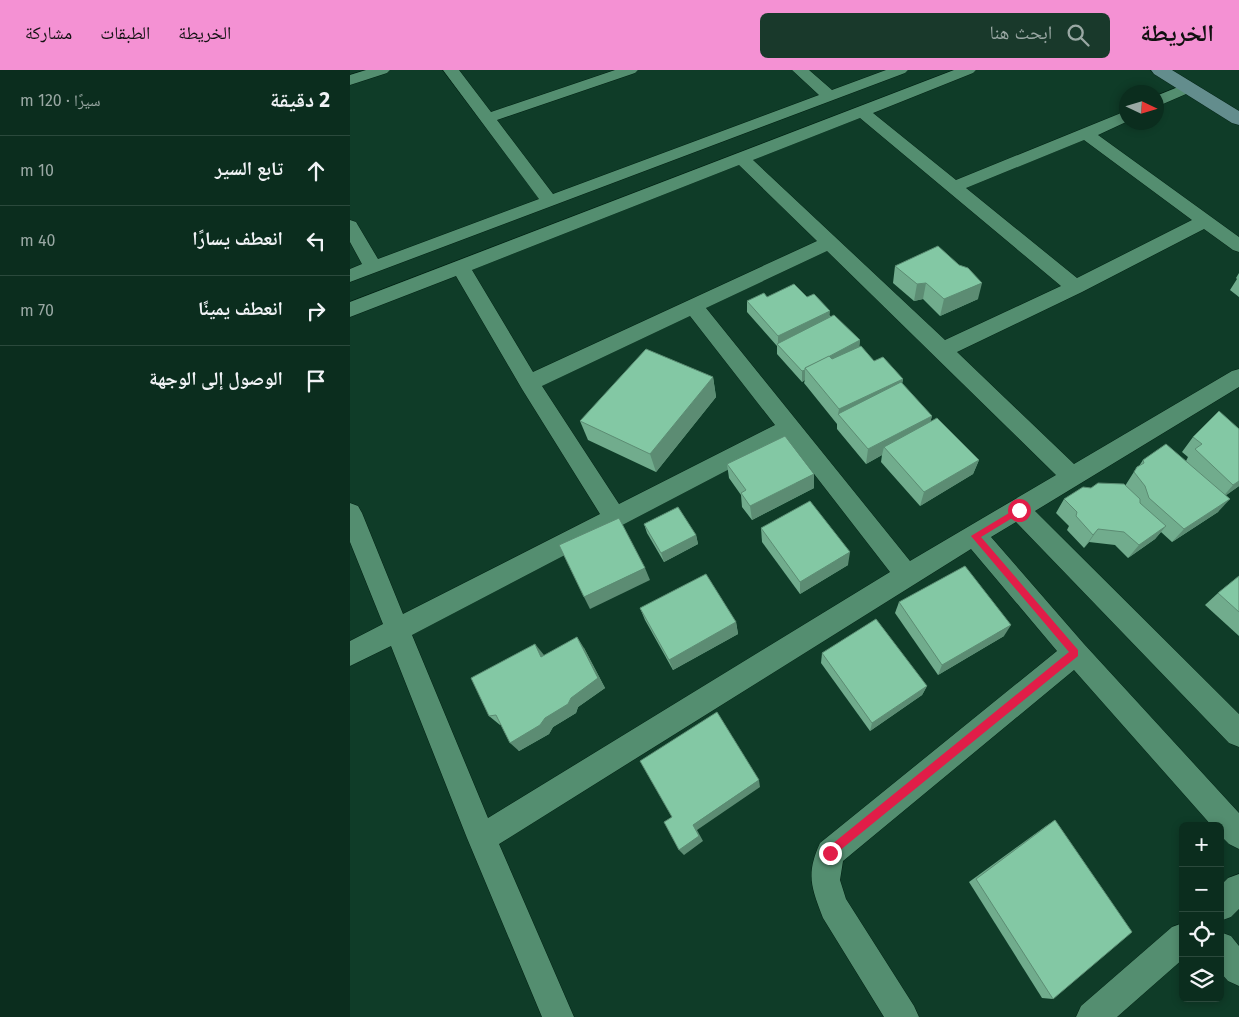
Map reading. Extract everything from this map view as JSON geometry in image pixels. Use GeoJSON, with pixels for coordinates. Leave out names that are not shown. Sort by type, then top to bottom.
{"type":"FeatureCollection","features":[{"type":"Feature","properties":{"kind":"street"},"geometry":{"type":"LineString","coordinates":[[350,80],[382,70]]}},
{"type":"Feature","properties":{"kind":"street"},"geometry":{"type":"LineString","coordinates":[[451,70],[550,202]]}},
{"type":"Feature","properties":{"kind":"street"},"geometry":{"type":"LineString","coordinates":[[800,70],[830,96]]}},
{"type":"Feature","properties":{"kind":"street"},"geometry":{"type":"LineString","coordinates":[[350,276],[900,70]]}},
{"type":"Feature","properties":{"kind":"street"},"geometry":{"type":"LineString","coordinates":[[350,310],[968,70]]}},
{"type":"Feature","properties":{"kind":"street"},"geometry":{"type":"LineString","coordinates":[[1160,70],[1239,119]]}},
{"type":"Feature","properties":{"kind":"street"},"geometry":{"type":"LineString","coordinates":[[486,119],[620,72]]}},
{"type":"Feature","properties":{"kind":"street"},"geometry":{"type":"LineString","coordinates":[[1164,98],[1188,88]]}},
{"type":"Feature","properties":{"kind":"street"},"geometry":{"type":"LineString","coordinates":[[861,111],[1075,287]]}},
{"type":"Feature","properties":{"kind":"street"},"geometry":{"type":"LineString","coordinates":[[954,186],[1119,119]]}},
{"type":"Feature","properties":{"kind":"street"},"geometry":{"type":"LineString","coordinates":[[1086,134],[1239,246]]}},
{"type":"Feature","properties":{"kind":"street"},"geometry":{"type":"LineString","coordinates":[[741,158],[943,350],[1073,477]]}},
{"type":"Feature","properties":{"kind":"street"},"geometry":{"type":"LineString","coordinates":[[943,350],[1075,287],[1205,221]]}},
{"type":"Feature","properties":{"kind":"street"},"geometry":{"type":"LineString","coordinates":[[350,226],[373,267]]}},
{"type":"Feature","properties":{"kind":"street"},"geometry":{"type":"LineString","coordinates":[[529,382],[830,242]]}},
{"type":"Feature","properties":{"kind":"street"},"geometry":{"type":"LineString","coordinates":[[461,268],[529,382],[615,518]]}},
{"type":"Feature","properties":{"kind":"street"},"geometry":{"type":"LineString","coordinates":[[694,306],[907,575]]}},
{"type":"Feature","properties":{"kind":"street"},"geometry":{"type":"LineString","coordinates":[[482,838],[907,575],[1239,378]]}},
{"type":"Feature","properties":{"kind":"street"},"geometry":{"type":"LineString","coordinates":[[350,654],[791,427]]}},
{"type":"Feature","properties":{"kind":"street"},"geometry":{"type":"LineString","coordinates":[[1019,510],[1239,733]]}},
{"type":"Feature","properties":{"kind":"street"},"geometry":{"type":"LineString","coordinates":[[350,512],[482,838],[550,1014]]}},
{"type":"Feature","properties":{"kind":"street"},"geometry":{"type":"LineString","coordinates":[[975,536],[1075,653],[1239,834]]}},
{"type":"Feature","properties":{"kind":"street"},"geometry":{"type":"LineString","coordinates":[[903,1017],[834,907],[825,880],[830,853],[1075,653]]}},
{"type":"Feature","properties":{"kind":"street"},"geometry":{"type":"LineString","coordinates":[[1224,902],[1239,889]]}},
{"type":"Feature","properties":{"kind":"street"},"geometry":{"type":"LineString","coordinates":[[1092,1017],[1179,941]]}},
{"type":"Feature","properties":{"kind":"street"},"geometry":{"type":"LineString","coordinates":[[1224,952],[1239,970]]}},
{"type":"Feature","properties":{"kind":"building"},"geometry":{"type":"Polygon","coordinates":[[[938,246],[959,265],[968,268],[982,283],[944,299],[926,283],[917,284],[895,266],[938,246]]]}},
{"type":"Feature","properties":{"kind":"building"},"geometry":{"type":"Polygon","coordinates":[[[794,284],[807,297],[814,294],[830,311],[778,336],[747,301],[764,293],[767,297],[794,284]]]}},
{"type":"Feature","properties":{"kind":"building"},"geometry":{"type":"Polygon","coordinates":[[[834,315],[860,340],[802,371],[777,344],[834,315]]]}},
{"type":"Feature","properties":{"kind":"building"},"geometry":{"type":"Polygon","coordinates":[[[861,346],[874,361],[883,357],[903,379],[839,409],[805,368],[829,356],[832,359],[861,346]]]}},
{"type":"Feature","properties":{"kind":"building"},"geometry":{"type":"Polygon","coordinates":[[[646,349],[713,377],[650,454],[580,421],[646,349]]]}},
{"type":"Feature","properties":{"kind":"building"},"geometry":{"type":"Polygon","coordinates":[[[901,382],[932,416],[868,449],[838,414],[901,382]]]}},
{"type":"Feature","properties":{"kind":"building"},"geometry":{"type":"Polygon","coordinates":[[[1219,411],[1239,429],[1239,481],[1233,485],[1195,449],[1202,444],[1193,437],[1219,411]]]}},
{"type":"Feature","properties":{"kind":"building"},"geometry":{"type":"Polygon","coordinates":[[[937,418],[979,460],[924,492],[884,447],[937,418]]]}},
{"type":"Feature","properties":{"kind":"building"},"geometry":{"type":"Polygon","coordinates":[[[785,436],[814,474],[750,506],[741,493],[746,490],[727,464],[785,436]]]}},
{"type":"Feature","properties":{"kind":"building"},"geometry":{"type":"Polygon","coordinates":[[[1166,444],[1230,499],[1184,529],[1149,498],[1145,486],[1134,472],[1137,467],[1144,463],[1143,460],[1166,444]]]}},
{"type":"Feature","properties":{"kind":"building"},"geometry":{"type":"Polygon","coordinates":[[[1098,483],[1124,484],[1140,499],[1140,503],[1166,526],[1139,545],[1124,532],[1098,529],[1093,535],[1076,516],[1077,512],[1064,499],[1083,487],[1091,488],[1098,483]]]}},
{"type":"Feature","properties":{"kind":"building"},"geometry":{"type":"Polygon","coordinates":[[[810,501],[850,552],[800,582],[761,528],[810,501]]]}},
{"type":"Feature","properties":{"kind":"building"},"geometry":{"type":"Polygon","coordinates":[[[678,507],[696,535],[661,553],[644,524],[678,507]]]}},
{"type":"Feature","properties":{"kind":"building"},"geometry":{"type":"Polygon","coordinates":[[[619,518],[645,568],[584,597],[559,545],[619,518]]]}},
{"type":"Feature","properties":{"kind":"building"},"geometry":{"type":"Polygon","coordinates":[[[965,566],[1011,625],[942,665],[899,602],[965,566]]]}},
{"type":"Feature","properties":{"kind":"building"},"geometry":{"type":"Polygon","coordinates":[[[706,574],[736,622],[669,660],[640,608],[706,574]]]}},
{"type":"Feature","properties":{"kind":"building"},"geometry":{"type":"Polygon","coordinates":[[[1239,576],[1239,612],[1218,593],[1239,576]]]}},
{"type":"Feature","properties":{"kind":"building"},"geometry":{"type":"Polygon","coordinates":[[[876,619],[927,686],[872,723],[822,653],[876,619]]]}},
{"type":"Feature","properties":{"kind":"building"},"geometry":{"type":"Polygon","coordinates":[[[577,637],[598,678],[571,698],[568,704],[545,718],[540,725],[510,743],[496,715],[489,716],[471,678],[535,644],[541,657],[577,637]]]}},
{"type":"Feature","properties":{"kind":"building"},"geometry":{"type":"Polygon","coordinates":[[[717,712],[759,780],[693,825],[699,836],[679,850],[664,822],[672,817],[640,761],[717,712]]]}},
{"type":"Feature","properties":{"kind":"building"},"geometry":{"type":"Polygon","coordinates":[[[1055,820],[1132,932],[1053,999],[976,879],[1055,820]]]}},
{"type":"Feature","properties":{"kind":"route"},"geometry":{"type":"LineString","coordinates":[[830,853],[1075,653],[975,536],[1019,510]]}}]}
